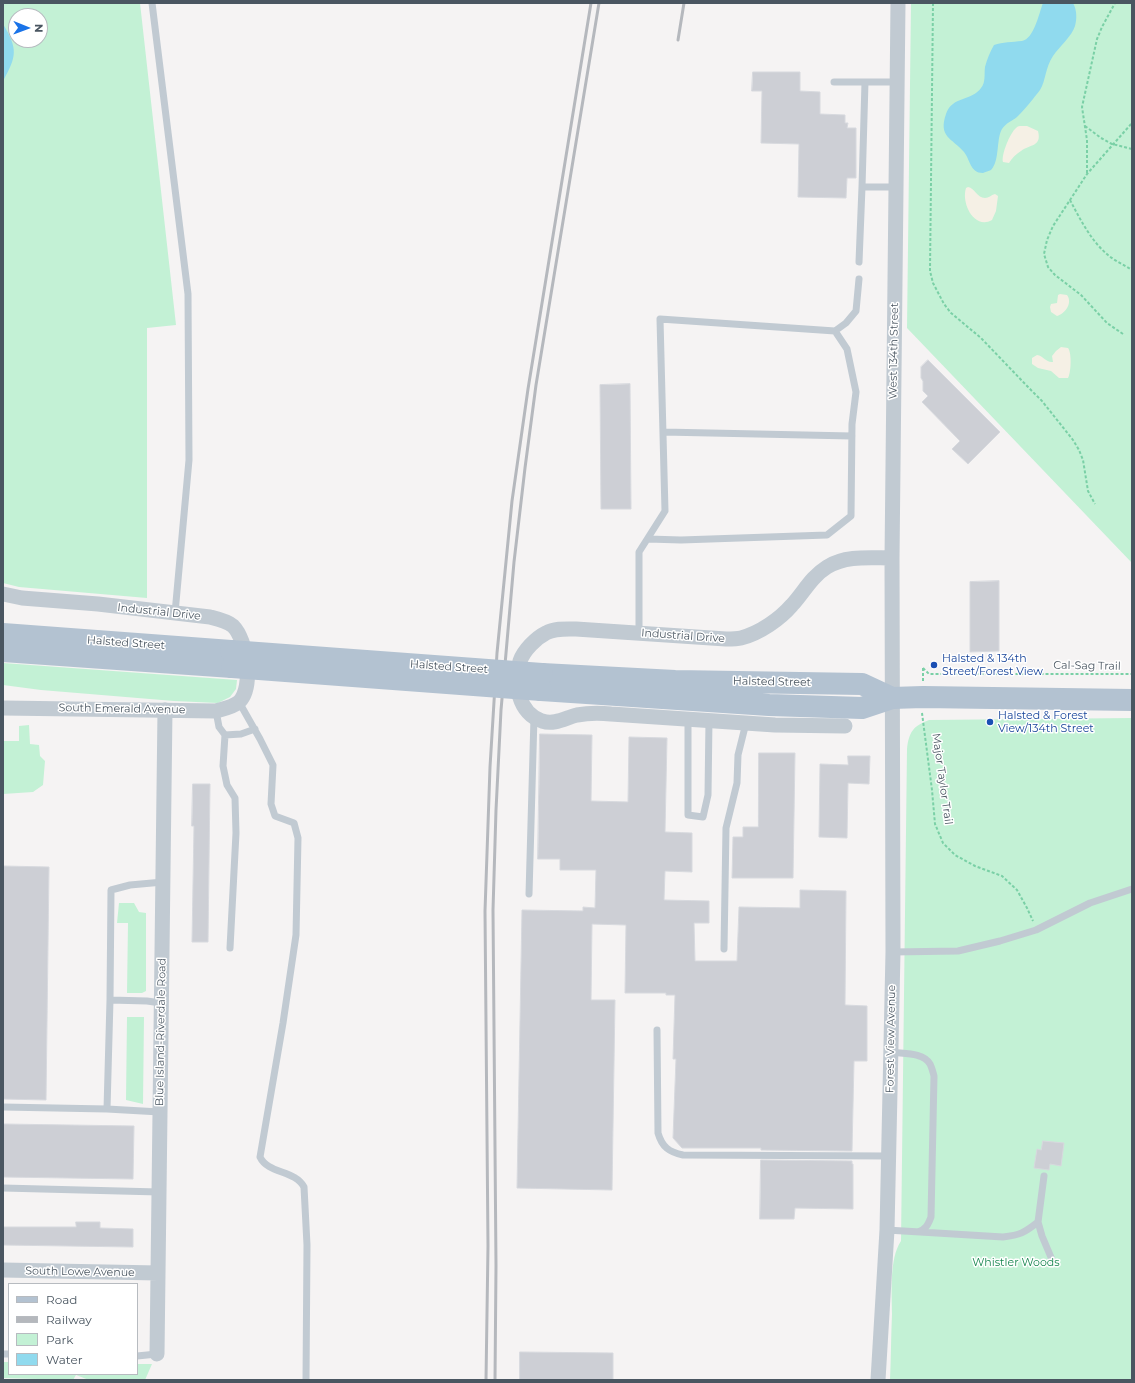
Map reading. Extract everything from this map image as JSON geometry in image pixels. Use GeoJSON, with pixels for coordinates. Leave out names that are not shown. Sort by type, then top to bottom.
{"type":"FeatureCollection","features":[{"type":"Feature","properties":{"kind":"main road","name":"Halsted Street"},"geometry":{"type":"LineString","coordinates":[[3,634],[231,659],[542,682],[769,705],[862,708],[892,698],[922,697],[1132,700]]}},
{"type":"Feature","properties":{"kind":"main road","name":"Halsted Street"},"geometry":{"type":"LineString","coordinates":[[3,651],[231,659]]}},
{"type":"Feature","properties":{"kind":"street","name":"West 134th Street"},"geometry":{"type":"LineString","coordinates":[[892,698],[892,558],[898,3]]}},
{"type":"Feature","properties":{"kind":"street","name":"Industrial Drive"},"geometry":{"type":"LineString","coordinates":[[534,717],[521,702],[518,691],[520,661],[527,650],[538,638],[548,632],[562,629],[726,639],[741,638],[756,632],[779,618],[792,605],[810,581],[827,567],[845,560],[861,558],[892,558]]}},
{"type":"Feature","properties":{"kind":"street","name":"Industrial Drive"},"geometry":{"type":"LineString","coordinates":[[3,594],[22,598],[98,604],[215,618],[225,621],[233,626],[245,649],[247,668],[246,689],[239,702]]}},
{"type":"Feature","properties":{"kind":"street","name":"Forest View Avenue"},"geometry":{"type":"LineString","coordinates":[[878,1380],[887,1230],[889,1156],[893,952],[892,698]]}},
{"type":"Feature","properties":{"kind":"street","name":"South Emerald Avenue"},"geometry":{"type":"LineString","coordinates":[[3,708],[216,711],[230,707],[239,702]]}},
{"type":"Feature","properties":{"kind":"street","name":"Blue Island-Riverdale Road"},"geometry":{"type":"LineString","coordinates":[[157,1354],[165,710]]}},
{"type":"Feature","properties":{"kind":"street"},"geometry":{"type":"LineString","coordinates":[[534,717],[542,721],[554,722],[592,713],[775,725],[845,726]]}},
{"type":"Feature","properties":{"kind":"street","name":"South Lowe Avenue"},"geometry":{"type":"LineString","coordinates":[[3,1270],[158,1273]]}},
{"type":"Feature","properties":{"kind":"lane"},"geometry":{"type":"LineString","coordinates":[[152,3],[188,294],[189,460],[175,614]]}},
{"type":"Feature","properties":{"kind":"lane"},"geometry":{"type":"LineString","coordinates":[[834,82],[897,82]]}},
{"type":"Feature","properties":{"kind":"lane"},"geometry":{"type":"LineString","coordinates":[[859,262],[865,82]]}},
{"type":"Feature","properties":{"kind":"lane"},"geometry":{"type":"LineString","coordinates":[[862,187],[896,187]]}},
{"type":"Feature","properties":{"kind":"lane"},"geometry":{"type":"LineString","coordinates":[[639,633],[639,552],[665,511],[660,318],[835,331],[846,323],[856,310],[859,279]]}},
{"type":"Feature","properties":{"kind":"lane"},"geometry":{"type":"LineString","coordinates":[[648,539],[681,540],[827,535],[851,516],[852,436],[856,392],[847,349],[835,331]]}},
{"type":"Feature","properties":{"kind":"lane"},"geometry":{"type":"LineString","coordinates":[[663,432],[852,436]]}},
{"type":"Feature","properties":{"kind":"lane"},"geometry":{"type":"LineString","coordinates":[[239,702],[255,729],[273,765],[271,804],[275,816],[294,823],[298,838],[296,935],[281,1038],[260,1157],[269,1167],[298,1179],[302,1182],[304,1187],[307,1245],[306,1380]]}},
{"type":"Feature","properties":{"kind":"lane"},"geometry":{"type":"LineString","coordinates":[[216,711],[219,727],[225,735],[223,766],[227,785],[234,798],[236,833],[230,948]]}},
{"type":"Feature","properties":{"kind":"lane"},"geometry":{"type":"LineString","coordinates":[[529,894],[534,717]]}},
{"type":"Feature","properties":{"kind":"lane"},"geometry":{"type":"LineString","coordinates":[[688,719],[688,815],[703,817],[708,795],[709,720]]}},
{"type":"Feature","properties":{"kind":"lane"},"geometry":{"type":"LineString","coordinates":[[724,949],[726,828],[737,783],[738,756],[746,723]]}},
{"type":"Feature","properties":{"kind":"lane"},"geometry":{"type":"LineString","coordinates":[[225,735],[241,734],[255,729]]}},
{"type":"Feature","properties":{"kind":"lane"},"geometry":{"type":"LineString","coordinates":[[107,1109],[111,890],[130,885],[163,882]]}},
{"type":"Feature","properties":{"kind":"lane"},"geometry":{"type":"LineString","coordinates":[[893,952],[958,951],[1000,942],[1036,930],[1090,903],[1132,889]]}},
{"type":"Feature","properties":{"kind":"lane"},"geometry":{"type":"LineString","coordinates":[[110,1000],[161,1003]]}},
{"type":"Feature","properties":{"kind":"lane"},"geometry":{"type":"LineString","coordinates":[[657,1030],[658,1133],[664,1147],[669,1150],[683,1155],[889,1156]]}},
{"type":"Feature","properties":{"kind":"lane"},"geometry":{"type":"LineString","coordinates":[[891,1052],[913,1055],[927,1060],[934,1076],[930,1217],[929,1223],[925,1229],[918,1232]]}},
{"type":"Feature","properties":{"kind":"lane"},"geometry":{"type":"LineString","coordinates":[[3,1107],[107,1109],[160,1112]]}},
{"type":"Feature","properties":{"kind":"lane"},"geometry":{"type":"LineString","coordinates":[[1044,1176],[1038,1222],[1053,1262]]}},
{"type":"Feature","properties":{"kind":"lane"},"geometry":{"type":"LineString","coordinates":[[3,1188],[159,1192]]}},
{"type":"Feature","properties":{"kind":"lane"},"geometry":{"type":"LineString","coordinates":[[887,1230],[1003,1237],[1016,1236],[1025,1232],[1038,1222]]}},
{"type":"Feature","properties":{"kind":"lane"},"geometry":{"type":"LineString","coordinates":[[138,1356],[157,1354]]}},
{"type":"Feature","properties":{"kind":"path"},"geometry":{"type":"LineString","coordinates":[[933,3],[930,271],[933,283],[944,304],[951,313],[981,338],[1042,401],[1073,440],[1079,450],[1082,460],[1086,486],[1095,504]]}},
{"type":"Feature","properties":{"kind":"path"},"geometry":{"type":"LineString","coordinates":[[1087,174],[1087,140],[1082,107],[1095,46],[1102,27],[1115,3]]}},
{"type":"Feature","properties":{"kind":"path"},"geometry":{"type":"LineString","coordinates":[[1124,334],[1107,323],[1081,295],[1055,275],[1048,267],[1044,254],[1047,240],[1053,226],[1087,174],[1132,123]]}},
{"type":"Feature","properties":{"kind":"path"},"geometry":{"type":"LineString","coordinates":[[1085,126],[1112,144],[1132,148]]}},
{"type":"Feature","properties":{"kind":"path"},"geometry":{"type":"LineString","coordinates":[[1070,200],[1086,229],[1096,243],[1108,255],[1132,270]]}},
{"type":"Feature","properties":{"kind":"path","name":"Cal-Sag Trail"},"geometry":{"type":"LineString","coordinates":[[924,668],[929,674],[1132,674]]}},
{"type":"Feature","properties":{"kind":"path","name":"Major Taylor Trail"},"geometry":{"type":"LineString","coordinates":[[922,719],[932,790],[935,824],[943,843],[955,855],[975,866],[1002,876],[1017,890],[1027,908],[1036,930]]}},
{"type":"Feature","properties":{"kind":"green space"},"geometry":{"type":"Polygon","coordinates":[[[3,3],[140,3],[176,325],[147,328],[147,598],[19,587],[3,583],[3,3]]]}},
{"type":"Feature","properties":{"kind":"green space"},"geometry":{"type":"Polygon","coordinates":[[[911,3],[1132,3],[1132,563],[907,328],[911,3]]]}},
{"type":"Feature","properties":{"kind":"green space"},"geometry":{"type":"Polygon","coordinates":[[[3,663],[237,680],[236,689],[230,697],[218,703],[174,701],[41,690],[3,685],[3,663]]]}},
{"type":"Feature","properties":{"kind":"green space","name":"Whistler Woods"},"geometry":{"type":"Polygon","coordinates":[[[1132,718],[1132,1380],[890,1380],[892,1276],[897,1248],[901,1241],[907,749],[909,738],[916,727],[929,720],[1132,718]]]}},
{"type":"Feature","properties":{"kind":"green space"},"geometry":{"type":"Polygon","coordinates":[[[29,725],[30,744],[39,745],[40,756],[45,761],[43,785],[33,792],[3,794],[3,741],[19,741],[19,726],[29,725]]]}},
{"type":"Feature","properties":{"kind":"green space"},"geometry":{"type":"Polygon","coordinates":[[[119,903],[134,903],[139,912],[146,913],[146,991],[142,993],[127,993],[128,923],[117,923],[119,903]]]}},
{"type":"Feature","properties":{"kind":"green space"},"geometry":{"type":"Polygon","coordinates":[[[127,1017],[144,1017],[143,1104],[126,1100],[127,1017]]]}},
{"type":"Feature","properties":{"kind":"green space"},"geometry":{"type":"Polygon","coordinates":[[[3,1362],[8,1362],[8,1375],[76,1375],[73,1380],[3,1378],[3,1362]]]}},
{"type":"Feature","properties":{"kind":"green space"},"geometry":{"type":"Polygon","coordinates":[[[138,1364],[152,1364],[145,1380],[89,1380],[76,1375],[138,1375],[138,1364]]]}},
{"type":"Feature","properties":{"kind":"sand"},"geometry":{"type":"Polygon","coordinates":[[[1019,126],[1027,126],[1038,131],[1039,136],[1037,143],[1017,153],[1009,163],[1003,162],[1006,144],[1011,134],[1019,126]]]}},
{"type":"Feature","properties":{"kind":"sand"},"geometry":{"type":"Polygon","coordinates":[[[968,187],[982,198],[988,198],[995,194],[998,196],[996,211],[992,220],[986,222],[980,221],[970,213],[965,201],[966,188],[968,187]]]}},
{"type":"Feature","properties":{"kind":"sand"},"geometry":{"type":"Polygon","coordinates":[[[1058,295],[1067,295],[1069,298],[1069,305],[1063,313],[1057,316],[1051,312],[1050,307],[1051,304],[1057,303],[1058,295]]]}},
{"type":"Feature","properties":{"kind":"sand"},"geometry":{"type":"Polygon","coordinates":[[[1061,347],[1068,348],[1071,358],[1068,378],[1059,378],[1051,371],[1038,368],[1032,364],[1032,358],[1037,355],[1053,362],[1052,356],[1061,347]]]}},
{"type":"Feature","properties":{"kind":"water"},"geometry":{"type":"Polygon","coordinates":[[[1043,3],[1073,3],[1076,14],[1075,26],[1071,34],[1050,60],[1039,91],[1017,117],[1002,129],[994,166],[991,170],[983,173],[975,171],[964,152],[945,132],[944,122],[946,114],[953,104],[973,95],[983,86],[985,67],[994,45],[1022,41],[1030,36],[1036,25],[1043,3]]]}},
{"type":"Feature","properties":{"kind":"water"},"geometry":{"type":"Polygon","coordinates":[[[3,24],[8,33],[8,48],[13,48],[14,52],[11,65],[3,81],[3,24]]]}},
{"type":"Feature","properties":{"kind":"building"},"geometry":{"type":"Polygon","coordinates":[[[753,72],[800,72],[800,91],[820,92],[820,114],[845,115],[845,123],[848,123],[847,128],[856,128],[856,178],[847,178],[846,198],[798,197],[799,144],[761,143],[762,91],[752,91],[753,72]]]}},
{"type":"Feature","properties":{"kind":"building"},"geometry":{"type":"Polygon","coordinates":[[[928,360],[1000,432],[968,464],[952,449],[960,441],[922,402],[928,396],[923,391],[921,367],[928,360]]]}},
{"type":"Feature","properties":{"kind":"building"},"geometry":{"type":"Polygon","coordinates":[[[630,384],[631,509],[601,509],[600,385],[630,384]]]}},
{"type":"Feature","properties":{"kind":"building"},"geometry":{"type":"Polygon","coordinates":[[[999,581],[999,651],[970,652],[970,582],[999,581]]]}},
{"type":"Feature","properties":{"kind":"building"},"geometry":{"type":"Polygon","coordinates":[[[540,734],[592,735],[591,801],[628,802],[629,737],[667,738],[665,832],[692,833],[692,872],[665,871],[664,900],[709,901],[709,923],[694,923],[695,961],[737,961],[739,907],[800,908],[800,890],[846,891],[845,1005],[867,1006],[867,1061],[854,1061],[852,1151],[761,1150],[761,1148],[682,1148],[673,1138],[676,1059],[673,1059],[675,995],[666,995],[666,993],[625,993],[626,925],[592,924],[591,1000],[615,1000],[612,1190],[517,1188],[522,910],[583,911],[583,907],[595,908],[596,870],[560,870],[560,859],[538,859],[540,734]]]}},
{"type":"Feature","properties":{"kind":"building"},"geometry":{"type":"Polygon","coordinates":[[[759,753],[795,753],[793,878],[732,878],[733,837],[743,837],[743,827],[758,827],[759,753]]]}},
{"type":"Feature","properties":{"kind":"building"},"geometry":{"type":"Polygon","coordinates":[[[848,756],[870,756],[869,784],[848,783],[847,838],[819,837],[820,764],[848,765],[848,756]]]}},
{"type":"Feature","properties":{"kind":"building"},"geometry":{"type":"Polygon","coordinates":[[[193,784],[210,784],[208,942],[192,942],[194,826],[192,826],[193,784]]]}},
{"type":"Feature","properties":{"kind":"building"},"geometry":{"type":"Polygon","coordinates":[[[3,866],[49,867],[46,1100],[3,1099],[3,866]]]}},
{"type":"Feature","properties":{"kind":"building"},"geometry":{"type":"Polygon","coordinates":[[[3,1124],[134,1126],[133,1179],[3,1177],[3,1124]]]}},
{"type":"Feature","properties":{"kind":"building"},"geometry":{"type":"Polygon","coordinates":[[[1043,1141],[1064,1143],[1061,1166],[1050,1164],[1049,1170],[1034,1168],[1037,1149],[1041,1150],[1043,1141]]]}},
{"type":"Feature","properties":{"kind":"building"},"geometry":{"type":"Polygon","coordinates":[[[761,1160],[852,1161],[853,1209],[795,1208],[794,1219],[760,1219],[761,1160]]]}},
{"type":"Feature","properties":{"kind":"building"},"geometry":{"type":"Polygon","coordinates":[[[76,1222],[100,1222],[100,1228],[133,1229],[133,1247],[3,1245],[3,1227],[76,1227],[76,1222]]]}},
{"type":"Feature","properties":{"kind":"building"},"geometry":{"type":"Polygon","coordinates":[[[520,1352],[613,1353],[613,1380],[520,1380],[520,1352]]]}},
{"type":"Feature","properties":{"kind":"railway"},"geometry":{"type":"LineString","coordinates":[[486,1380],[488,1246],[485,911],[490,767],[497,653],[512,501],[528,389],[591,3]]}},
{"type":"Feature","properties":{"kind":"railway"},"geometry":{"type":"LineString","coordinates":[[495,1380],[496,1266],[493,910],[501,710],[514,562],[536,385],[599,3]]}},
{"type":"Feature","properties":{"kind":"railway"},"geometry":{"type":"LineString","coordinates":[[678,40],[684,3]]}},
{"type":"Feature","properties":{"kind":"place","name":"Halsted & 134th Street/Forest View"},"geometry":{"type":"Point","coordinates":[934,665]}},
{"type":"Feature","properties":{"kind":"place","name":"Halsted & Forest View/134th Street"},"geometry":{"type":"Point","coordinates":[990,722]}}]}
